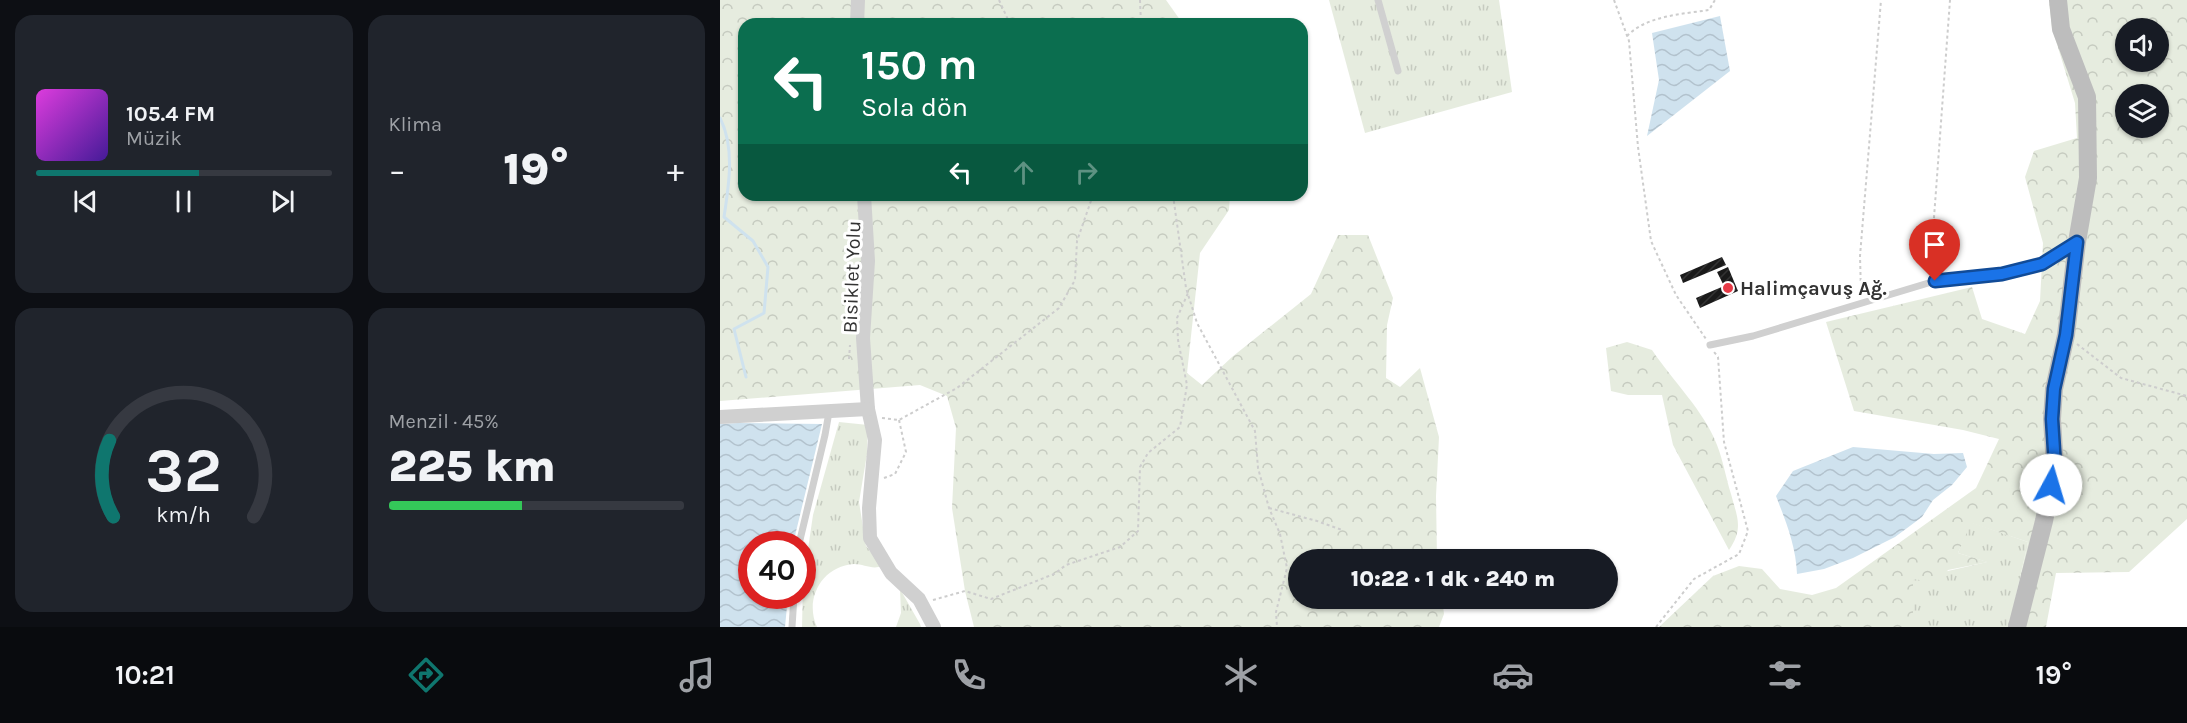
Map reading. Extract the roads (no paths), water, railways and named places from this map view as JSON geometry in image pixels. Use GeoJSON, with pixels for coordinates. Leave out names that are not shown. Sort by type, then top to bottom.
{"type":"FeatureCollection","features":[{"type":"Feature","properties":{"kind":"street"},"geometry":{"type":"LineString","coordinates":[[857,18],[858,0]]}},
{"type":"Feature","properties":{"kind":"street"},"geometry":{"type":"LineString","coordinates":[[2017,627],[2044,522],[2055,466],[2052,419],[2054,389],[2066,335],[2077,242],[2088,178],[2086,97],[2061,29],[2058,0]]}},
{"type":"Feature","properties":{"kind":"street"},"geometry":{"type":"LineString","coordinates":[[864,201],[868,261],[863,338],[869,412],[875,440],[869,508],[870,538],[891,573],[921,603],[934,627]]}},
{"type":"Feature","properties":{"kind":"street"},"geometry":{"type":"LineString","coordinates":[[720,417],[869,412]]}},
{"type":"Feature","properties":{"kind":"lane"},"geometry":{"type":"LineString","coordinates":[[1378,0],[1398,70]]}},
{"type":"Feature","properties":{"kind":"lane"},"geometry":{"type":"LineString","coordinates":[[1710,345],[1754,336],[1929,283],[2002,274],[2042,264],[2077,242]]}},
{"type":"Feature","properties":{"kind":"lane"},"geometry":{"type":"LineString","coordinates":[[802,531],[829,412]]}},
{"type":"Feature","properties":{"kind":"lane"},"geometry":{"type":"LineString","coordinates":[[792,627],[793,609]]}},
{"type":"Feature","properties":{"kind":"water"},"geometry":{"type":"Polygon","coordinates":[[[1720,16],[1730,71],[1647,136],[1659,80],[1652,33],[1720,16]]]}},
{"type":"Feature","properties":{"kind":"water"},"geometry":{"type":"Polygon","coordinates":[[[720,424],[822,424],[796,531],[738,531],[738,609],[787,609],[785,627],[720,627],[720,424]]]}},
{"type":"Feature","properties":{"kind":"water"},"geometry":{"type":"Polygon","coordinates":[[[1853,447],[1934,454],[1963,453],[1967,467],[1952,485],[1933,500],[1922,517],[1895,537],[1853,558],[1824,569],[1797,574],[1793,544],[1776,496],[1793,471],[1853,447]]]}},
{"type":"Feature","properties":{"kind":"waterway"},"geometry":{"type":"LineString","coordinates":[[720,118],[728,141],[730,166],[724,217],[753,241],[768,267],[764,313],[734,329],[746,377]]}},
{"type":"Feature","properties":{"kind":"place","name":"Halimçavuş Ağ."},"geometry":{"type":"Point","coordinates":[1728,288]}}]}
